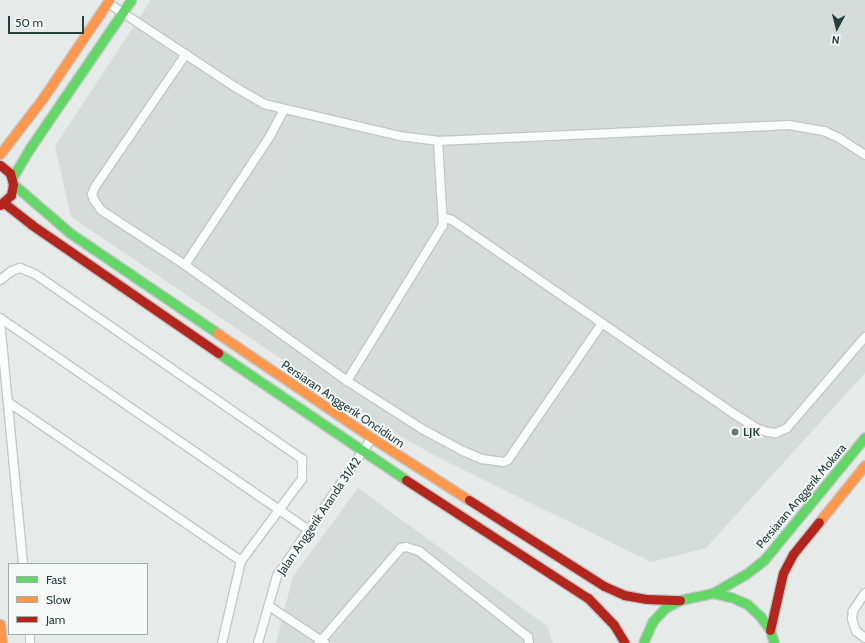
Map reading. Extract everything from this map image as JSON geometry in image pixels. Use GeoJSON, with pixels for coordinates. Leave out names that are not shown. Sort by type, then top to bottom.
{"type":"FeatureCollection","features":[{"type":"Feature","properties":{"kind":"main road"},"geometry":{"type":"LineString","coordinates":[[132,0],[30,148],[13,181],[11,195],[2,204],[363,452],[558,577],[582,594],[614,624],[625,643]]}},
{"type":"Feature","properties":{"kind":"main road"},"geometry":{"type":"LineString","coordinates":[[0,154],[43,98],[109,1]]}},
{"type":"Feature","properties":{"kind":"main road","name":"Persiaran Anggerik Oncidium"},"geometry":{"type":"LineString","coordinates":[[0,165],[7,169],[13,181],[70,233],[372,438],[604,586],[624,595],[646,599],[680,600]]}},
{"type":"Feature","properties":{"kind":"main road","name":"Persiaran Anggerik Mokara"},"geometry":{"type":"LineString","coordinates":[[713,593],[746,574],[764,560],[865,438]]}},
{"type":"Feature","properties":{"kind":"main road"},"geometry":{"type":"LineString","coordinates":[[770,630],[783,573],[793,554],[865,465]]}},
{"type":"Feature","properties":{"kind":"main road"},"geometry":{"type":"LineString","coordinates":[[643,643],[653,621],[665,608],[680,600],[713,593],[731,597],[747,604],[760,616],[770,630],[774,643]]}},
{"type":"Feature","properties":{"kind":"main road"},"geometry":{"type":"LineString","coordinates":[[0,624],[2,643]]}},
{"type":"Feature","properties":{"kind":"street"},"geometry":{"type":"LineString","coordinates":[[109,1],[186,54],[264,104],[284,110],[399,136],[438,141],[789,124],[824,131],[839,138],[865,155]]}},
{"type":"Feature","properties":{"kind":"street"},"geometry":{"type":"LineString","coordinates":[[186,54],[92,194],[101,210],[185,265],[347,381],[422,429],[463,451],[482,459],[504,462],[508,460],[602,323]]}},
{"type":"Feature","properties":{"kind":"street"},"geometry":{"type":"LineString","coordinates":[[185,265],[270,136],[284,110]]}},
{"type":"Feature","properties":{"kind":"street"},"geometry":{"type":"LineString","coordinates":[[347,381],[439,232],[444,218],[438,141]]}},
{"type":"Feature","properties":{"kind":"street"},"geometry":{"type":"LineString","coordinates":[[444,218],[452,220],[758,430],[776,433],[787,428],[865,337]]}},
{"type":"Feature","properties":{"kind":"street"},"geometry":{"type":"LineString","coordinates":[[0,280],[12,271],[20,268],[35,274],[302,459],[302,479],[241,561],[222,643]]}},
{"type":"Feature","properties":{"kind":"street"},"geometry":{"type":"LineString","coordinates":[[0,319],[309,530]]}},
{"type":"Feature","properties":{"kind":"street"},"geometry":{"type":"LineString","coordinates":[[0,319],[23,563]]}},
{"type":"Feature","properties":{"kind":"street"},"geometry":{"type":"LineString","coordinates":[[8,402],[241,561]]}},
{"type":"Feature","properties":{"kind":"street","name":"Jalan Anggerik Aranda 31/42"},"geometry":{"type":"LineString","coordinates":[[258,643],[277,576],[372,438]]}},
{"type":"Feature","properties":{"kind":"street"},"geometry":{"type":"LineString","coordinates":[[269,606],[321,642],[401,548],[406,546],[419,551],[528,638],[529,643]]}},
{"type":"Feature","properties":{"kind":"street"},"geometry":{"type":"LineString","coordinates":[[865,593],[853,611],[852,619],[856,631],[865,638]]}},
{"type":"Feature","properties":{"kind":"shaded area"},"geometry":{"type":"Polygon","coordinates":[[[151,0],[865,0],[865,373],[706,548],[651,562],[439,458],[372,420],[71,217],[55,146],[151,0]]]}},
{"type":"Feature","properties":{"kind":"shaded area"},"geometry":{"type":"Polygon","coordinates":[[[358,488],[547,626],[553,643],[276,643],[293,576],[358,488]]]}},
{"type":"Feature","properties":{"kind":"traffic: fast"},"geometry":{"type":"LineString","coordinates":[[12,178],[30,148],[131,0]]}},
{"type":"Feature","properties":{"kind":"traffic: fast"},"geometry":{"type":"LineString","coordinates":[[13,184],[70,233],[217,333]]}},
{"type":"Feature","properties":{"kind":"traffic: fast"},"geometry":{"type":"LineString","coordinates":[[218,353],[406,480]]}},
{"type":"Feature","properties":{"kind":"traffic: fast"},"geometry":{"type":"LineString","coordinates":[[713,593],[746,574],[764,560],[865,437]]}},
{"type":"Feature","properties":{"kind":"traffic: fast"},"geometry":{"type":"LineString","coordinates":[[643,643],[653,621],[665,608],[680,600],[713,593],[731,597],[747,604],[760,616],[770,630],[774,643]]}},
{"type":"Feature","properties":{"kind":"traffic: slow"},"geometry":{"type":"LineString","coordinates":[[0,154],[43,98],[109,0]]}},
{"type":"Feature","properties":{"kind":"traffic: slow"},"geometry":{"type":"LineString","coordinates":[[217,333],[372,438],[469,500]]}},
{"type":"Feature","properties":{"kind":"traffic: slow"},"geometry":{"type":"LineString","coordinates":[[819,522],[865,465]]}},
{"type":"Feature","properties":{"kind":"traffic: slow"},"geometry":{"type":"LineString","coordinates":[[0,624],[2,643]]}},
{"type":"Feature","properties":{"kind":"traffic: jam"},"geometry":{"type":"LineString","coordinates":[[0,165],[10,173],[13,184],[11,195],[0,205]]}},
{"type":"Feature","properties":{"kind":"traffic: jam"},"geometry":{"type":"LineString","coordinates":[[4,203],[32,225],[218,353]]}},
{"type":"Feature","properties":{"kind":"traffic: jam"},"geometry":{"type":"LineString","coordinates":[[406,480],[588,598],[614,625],[625,643]]}},
{"type":"Feature","properties":{"kind":"traffic: jam"},"geometry":{"type":"LineString","coordinates":[[469,500],[604,586],[624,595],[646,599],[680,600]]}},
{"type":"Feature","properties":{"kind":"traffic: jam"},"geometry":{"type":"LineString","coordinates":[[770,630],[783,573],[793,554],[819,522]]}},
{"type":"Feature","properties":{"kind":"place","name":"LJK"},"geometry":{"type":"Point","coordinates":[735,432]}}]}
